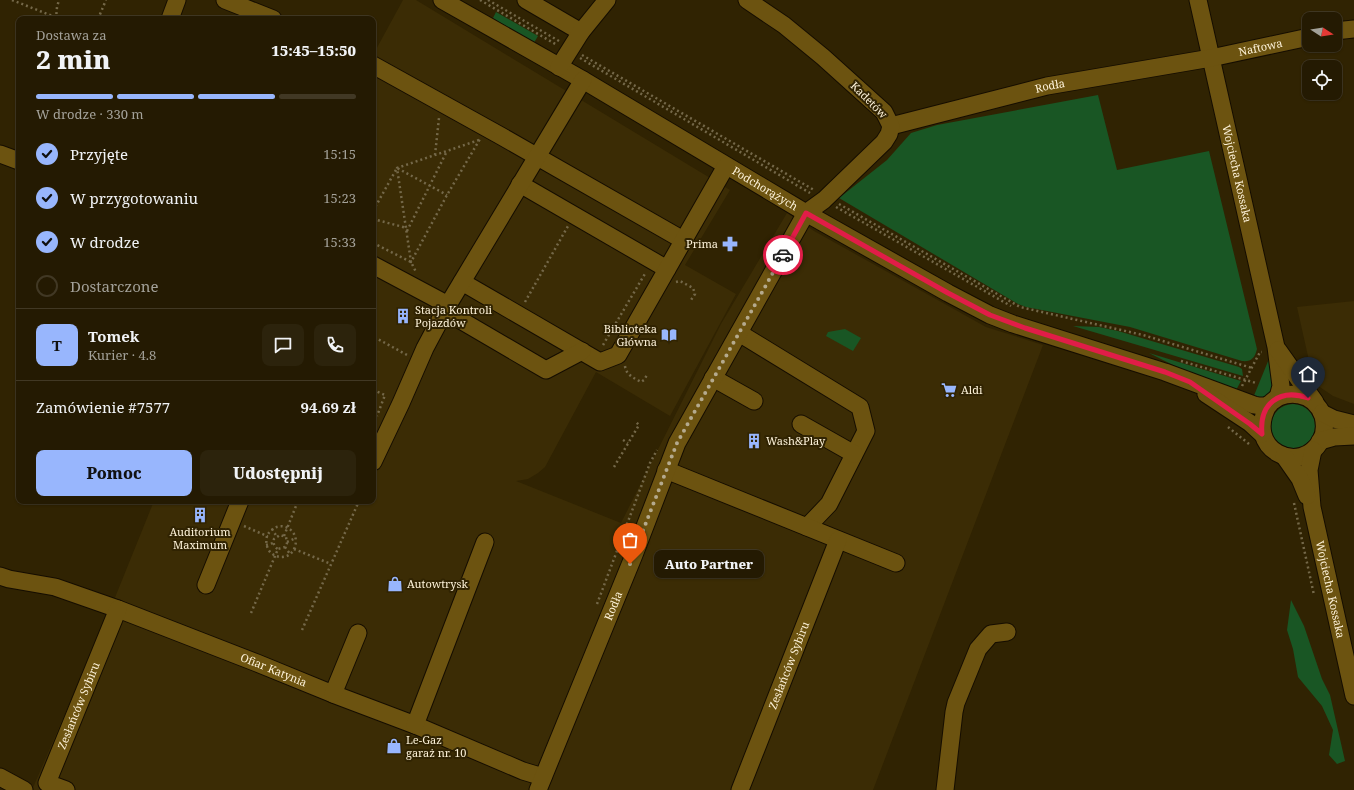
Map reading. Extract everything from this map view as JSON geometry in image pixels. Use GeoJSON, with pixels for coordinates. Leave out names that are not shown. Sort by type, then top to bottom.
{"type":"FeatureCollection","features":[{"type":"Feature","properties":{"kind":"street"},"geometry":{"type":"LineString","coordinates":[[171,16],[177,0]]}},
{"type":"Feature","properties":{"kind":"street"},"geometry":{"type":"LineString","coordinates":[[225,0],[245,4],[267,16]]}},
{"type":"Feature","properties":{"kind":"street","name":"Podchorążych"},"geometry":{"type":"LineString","coordinates":[[442,0],[583,80],[806,213],[990,315],[1025,328],[1165,372],[1254,405],[1264,406],[1274,401]]}},
{"type":"Feature","properties":{"kind":"street"},"geometry":{"type":"LineString","coordinates":[[526,0],[581,32]]}},
{"type":"Feature","properties":{"kind":"street"},"geometry":{"type":"LineString","coordinates":[[559,67],[581,32],[608,0]]}},
{"type":"Feature","properties":{"kind":"street","name":"Kadetów"},"geometry":{"type":"LineString","coordinates":[[747,0],[784,25],[856,86],[884,112],[891,126],[889,134],[884,142],[824,200],[806,213]]}},
{"type":"Feature","properties":{"kind":"street","name":"Wojciecha Kossaka"},"geometry":{"type":"LineString","coordinates":[[1198,0],[1276,347],[1281,386],[1274,401]]}},
{"type":"Feature","properties":{"kind":"street"},"geometry":{"type":"LineString","coordinates":[[1342,30],[1354,29]]}},
{"type":"Feature","properties":{"kind":"street","name":"Naftowa"},"geometry":{"type":"LineString","coordinates":[[1211,58],[1302,38]]}},
{"type":"Feature","properties":{"kind":"street","name":"Rodła"},"geometry":{"type":"LineString","coordinates":[[891,126],[1047,86],[1211,58]]}},
{"type":"Feature","properties":{"kind":"street"},"geometry":{"type":"LineString","coordinates":[[376,67],[683,240]]}},
{"type":"Feature","properties":{"kind":"street"},"geometry":{"type":"LineString","coordinates":[[376,456],[401,403],[424,348],[446,308],[583,80]]}},
{"type":"Feature","properties":{"kind":"street"},"geometry":{"type":"LineString","coordinates":[[0,154],[16,160]]}},
{"type":"Feature","properties":{"kind":"street"},"geometry":{"type":"LineString","coordinates":[[462,282],[600,362],[618,355],[726,166]]}},
{"type":"Feature","properties":{"kind":"street"},"geometry":{"type":"LineString","coordinates":[[520,184],[667,268]]}},
{"type":"Feature","properties":{"kind":"street","name":"Rodła"},"geometry":{"type":"LineString","coordinates":[[540,784],[631,561],[677,443],[806,213]]}},
{"type":"Feature","properties":{"kind":"street"},"geometry":{"type":"LineString","coordinates":[[376,267],[426,294],[546,370],[582,351]]}},
{"type":"Feature","properties":{"kind":"street"},"geometry":{"type":"LineString","coordinates":[[739,333],[860,407],[866,431],[829,504],[807,527]]}},
{"type":"Feature","properties":{"kind":"street","name":"Wojciecha Kossaka"},"geometry":{"type":"LineString","coordinates":[[1276,347],[1319,409]]}},
{"type":"Feature","properties":{"kind":"street"},"geometry":{"type":"LineString","coordinates":[[713,378],[754,401]]}},
{"type":"Feature","properties":{"kind":"street","name":"Podchorążych"},"geometry":{"type":"LineString","coordinates":[[1190,382],[1250,424],[1259,441]]}},
{"type":"Feature","properties":{"kind":"street"},"geometry":{"type":"LineString","coordinates":[[1354,424],[1334,419],[1319,409],[1308,398],[1298,394],[1288,394],[1274,401],[1264,413],[1259,441],[1267,444],[1274,451],[1284,456],[1296,457],[1302,456],[1317,445],[1334,437],[1354,436]]}},
{"type":"Feature","properties":{"kind":"street"},"geometry":{"type":"LineString","coordinates":[[1317,445],[1324,427],[1324,420],[1319,409]]}},
{"type":"Feature","properties":{"kind":"street"},"geometry":{"type":"LineString","coordinates":[[801,424],[854,454]]}},
{"type":"Feature","properties":{"kind":"street","name":"Wojciecha Kossaka"},"geometry":{"type":"LineString","coordinates":[[1317,445],[1309,470],[1312,507],[1354,696]]}},
{"type":"Feature","properties":{"kind":"street","name":"Wojciecha Kossaka"},"geometry":{"type":"LineString","coordinates":[[1284,456],[1300,479],[1312,507]]}},
{"type":"Feature","properties":{"kind":"street"},"geometry":{"type":"LineString","coordinates":[[666,470],[896,563]]}},
{"type":"Feature","properties":{"kind":"street"},"geometry":{"type":"LineString","coordinates":[[206,585],[239,504]]}},
{"type":"Feature","properties":{"kind":"street","name":"Zesłańców Sybiru"},"geometry":{"type":"LineString","coordinates":[[740,790],[838,540]]}},
{"type":"Feature","properties":{"kind":"street"},"geometry":{"type":"LineString","coordinates":[[415,725],[485,542]]}},
{"type":"Feature","properties":{"kind":"street","name":"Ofiar Katynia"},"geometry":{"type":"LineString","coordinates":[[0,576],[55,587],[118,609],[415,725],[523,771],[540,784]]}},
{"type":"Feature","properties":{"kind":"street","name":"Zesłańców Sybiru"},"geometry":{"type":"LineString","coordinates":[[66,790],[45,786],[87,666],[118,609]]}},
{"type":"Feature","properties":{"kind":"street"},"geometry":{"type":"LineString","coordinates":[[945,790],[956,703],[978,649],[991,634],[1007,632]]}},
{"type":"Feature","properties":{"kind":"street"},"geometry":{"type":"LineString","coordinates":[[333,694],[358,633]]}},
{"type":"Feature","properties":{"kind":"street"},"geometry":{"type":"LineString","coordinates":[[0,778],[24,790]]}},
{"type":"Feature","properties":{"kind":"path"},"geometry":{"type":"LineString","coordinates":[[12,0],[51,16]]}},
{"type":"Feature","properties":{"kind":"path"},"geometry":{"type":"LineString","coordinates":[[56,16],[56,7],[59,0]]}},
{"type":"Feature","properties":{"kind":"path"},"geometry":{"type":"LineString","coordinates":[[99,16],[106,0]]}},
{"type":"Feature","properties":{"kind":"path"},"geometry":{"type":"LineString","coordinates":[[480,0],[561,47]]}},
{"type":"Feature","properties":{"kind":"path"},"geometry":{"type":"LineString","coordinates":[[488,0],[563,44]]}},
{"type":"Feature","properties":{"kind":"path"},"geometry":{"type":"LineString","coordinates":[[580,54],[815,191]]}},
{"type":"Feature","properties":{"kind":"path"},"geometry":{"type":"LineString","coordinates":[[578,58],[813,194]]}},
{"type":"Feature","properties":{"kind":"path"},"geometry":{"type":"LineString","coordinates":[[435,155],[439,117]]}},
{"type":"Feature","properties":{"kind":"path"},"geometry":{"type":"LineString","coordinates":[[376,206],[397,168],[479,140],[412,262]]}},
{"type":"Feature","properties":{"kind":"path"},"geometry":{"type":"LineString","coordinates":[[407,230],[447,151]]}},
{"type":"Feature","properties":{"kind":"path"},"geometry":{"type":"LineString","coordinates":[[397,168],[447,196]]}},
{"type":"Feature","properties":{"kind":"path"},"geometry":{"type":"LineString","coordinates":[[397,168],[412,262],[426,294]]}},
{"type":"Feature","properties":{"kind":"path"},"geometry":{"type":"LineString","coordinates":[[833,201],[1020,307],[1143,335],[1252,368]]}},
{"type":"Feature","properties":{"kind":"path"},"geometry":{"type":"LineString","coordinates":[[830,204],[1016,309]]}},
{"type":"Feature","properties":{"kind":"path"},"geometry":{"type":"LineString","coordinates":[[376,220],[407,230]]}},
{"type":"Feature","properties":{"kind":"path"},"geometry":{"type":"LineString","coordinates":[[523,306],[570,224]]}},
{"type":"Feature","properties":{"kind":"path"},"geometry":{"type":"LineString","coordinates":[[376,244],[412,262]]}},
{"type":"Feature","properties":{"kind":"path"},"geometry":{"type":"LineString","coordinates":[[603,346],[648,270]]}},
{"type":"Feature","properties":{"kind":"path"},"geometry":{"type":"LineString","coordinates":[[376,338],[409,356]]}},
{"type":"Feature","properties":{"kind":"path"},"geometry":{"type":"LineString","coordinates":[[1239,390],[1260,352]]}},
{"type":"Feature","properties":{"kind":"path"},"geometry":{"type":"LineString","coordinates":[[376,391],[386,395],[376,420]]}},
{"type":"Feature","properties":{"kind":"path"},"geometry":{"type":"LineString","coordinates":[[614,467],[639,425],[636,422]]}},
{"type":"Feature","properties":{"kind":"path"},"geometry":{"type":"LineString","coordinates":[[1226,425],[1259,441]]}},
{"type":"Feature","properties":{"kind":"path"},"geometry":{"type":"LineString","coordinates":[[623,440],[628,444]]}},
{"type":"Feature","properties":{"kind":"path"},"geometry":{"type":"LineString","coordinates":[[1293,498],[1314,595]]}},
{"type":"Feature","properties":{"kind":"path"},"geometry":{"type":"LineString","coordinates":[[284,536],[297,504]]}},
{"type":"Feature","properties":{"kind":"path"},"geometry":{"type":"LineString","coordinates":[[302,630],[358,504]]}},
{"type":"Feature","properties":{"kind":"path"},"geometry":{"type":"LineString","coordinates":[[241,525],[267,536]]}},
{"type":"Feature","properties":{"kind":"path"},"geometry":{"type":"LineString","coordinates":[[279,526],[287,528],[294,533],[296,544],[290,554],[285,556],[275,556],[269,551],[266,545],[267,536],[272,529],[279,526]]}},
{"type":"Feature","properties":{"kind":"path"},"geometry":{"type":"LineString","coordinates":[[272,529],[276,537],[274,539],[274,543],[278,549]]}},
{"type":"Feature","properties":{"kind":"path"},"geometry":{"type":"LineString","coordinates":[[276,537],[280,535],[284,536]]}},
{"type":"Feature","properties":{"kind":"path"},"geometry":{"type":"LineString","coordinates":[[284,536],[286,537],[287,542],[285,547]]}},
{"type":"Feature","properties":{"kind":"path"},"geometry":{"type":"LineString","coordinates":[[287,542],[296,538]]}},
{"type":"Feature","properties":{"kind":"path"},"geometry":{"type":"LineString","coordinates":[[266,545],[274,543]]}},
{"type":"Feature","properties":{"kind":"path"},"geometry":{"type":"LineString","coordinates":[[278,549],[285,547]]}},
{"type":"Feature","properties":{"kind":"path"},"geometry":{"type":"LineString","coordinates":[[285,547],[290,554]]}},
{"type":"Feature","properties":{"kind":"path"},"geometry":{"type":"LineString","coordinates":[[251,613],[278,549]]}},
{"type":"Feature","properties":{"kind":"path"},"geometry":{"type":"LineString","coordinates":[[294,549],[331,564]]}},
{"type":"Feature","properties":{"kind":"shaded area"},"geometry":{"type":"Polygon","coordinates":[[[403,0],[416,0],[730,190],[685,265],[736,294],[670,416],[596,372],[545,467],[528,479],[516,481],[621,523],[721,324],[787,213],[814,231],[986,327],[1043,345],[873,790],[32,790],[114,600],[153,504],[376,504],[376,50],[403,0]]]}},
{"type":"Feature","properties":{"kind":"shaded area"},"geometry":{"type":"Polygon","coordinates":[[[1354,301],[1354,404],[1333,396],[1314,383],[1297,307],[1354,301]]]}},
{"type":"Feature","properties":{"kind":"green space"},"geometry":{"type":"Polygon","coordinates":[[[496,12],[538,36],[532,46],[511,29],[493,18],[496,12]]]}},
{"type":"Feature","properties":{"kind":"green space"},"geometry":{"type":"Polygon","coordinates":[[[1098,95],[1117,170],[1209,151],[1257,349],[1254,357],[1250,360],[1242,361],[1130,327],[1026,307],[1018,304],[839,198],[887,160],[911,133],[937,125],[1098,95]]]}},
{"type":"Feature","properties":{"kind":"green space"},"geometry":{"type":"Polygon","coordinates":[[[1073,326],[1099,327],[1118,331],[1239,367],[1242,369],[1243,376],[1073,326]]]}},
{"type":"Feature","properties":{"kind":"green space"},"geometry":{"type":"Polygon","coordinates":[[[845,329],[861,338],[853,351],[826,336],[828,332],[845,329]]]}},
{"type":"Feature","properties":{"kind":"green space"},"geometry":{"type":"Polygon","coordinates":[[[1149,353],[1241,381],[1235,392],[1179,368],[1149,353]]]}},
{"type":"Feature","properties":{"kind":"green space"},"geometry":{"type":"Polygon","coordinates":[[[1271,354],[1276,382],[1270,394],[1262,398],[1253,398],[1271,354]]]}},
{"type":"Feature","properties":{"kind":"green space"},"geometry":{"type":"Polygon","coordinates":[[[1289,404],[1297,404],[1302,405],[1309,410],[1314,417],[1314,435],[1309,442],[1302,447],[1289,448],[1281,445],[1274,438],[1271,430],[1271,422],[1274,414],[1281,407],[1289,404]]]}},
{"type":"Feature","properties":{"kind":"green space"},"geometry":{"type":"Polygon","coordinates":[[[1291,600],[1304,626],[1322,679],[1330,695],[1345,761],[1337,764],[1329,755],[1333,730],[1322,706],[1298,677],[1293,649],[1287,630],[1291,600]]]}},
{"type":"Feature","properties":{"kind":"way so far"},"geometry":{"type":"LineString","coordinates":[[630,564],[677,443],[783,255]]}},
{"type":"Feature","properties":{"kind":"place","name":"Prima"},"geometry":{"type":"Point","coordinates":[730,244]}},
{"type":"Feature","properties":{"kind":"place","name":"Stacja Kontroli Pojazdów"},"geometry":{"type":"Point","coordinates":[403,316]}},
{"type":"Feature","properties":{"kind":"place","name":"Biblioteka Główna"},"geometry":{"type":"Point","coordinates":[669,335]}},
{"type":"Feature","properties":{"kind":"place","name":"Aldi"},"geometry":{"type":"Point","coordinates":[949,390]}},
{"type":"Feature","properties":{"kind":"place","name":"Wash&Play"},"geometry":{"type":"Point","coordinates":[754,441]}},
{"type":"Feature","properties":{"kind":"place","name":"Auditorium Maximum"},"geometry":{"type":"Point","coordinates":[200,515]}},
{"type":"Feature","properties":{"kind":"place","name":"Auto Partner"},"geometry":{"type":"Point","coordinates":[630,564]}},
{"type":"Feature","properties":{"kind":"place","name":"Autowtrysk"},"geometry":{"type":"Point","coordinates":[395,584]}},
{"type":"Feature","properties":{"kind":"place","name":"Le-Gaz garaż nr. 10"},"geometry":{"type":"Point","coordinates":[394,746]}},
{"type":"Feature","properties":{"kind":"route"},"geometry":{"type":"LineString","coordinates":[[783,255],[806,213],[973,307],[990,315],[1025,328],[1165,372],[1190,382],[1262,434],[1261,424],[1264,413],[1273,400],[1288,394],[1298,394],[1308,398]]}}]}
